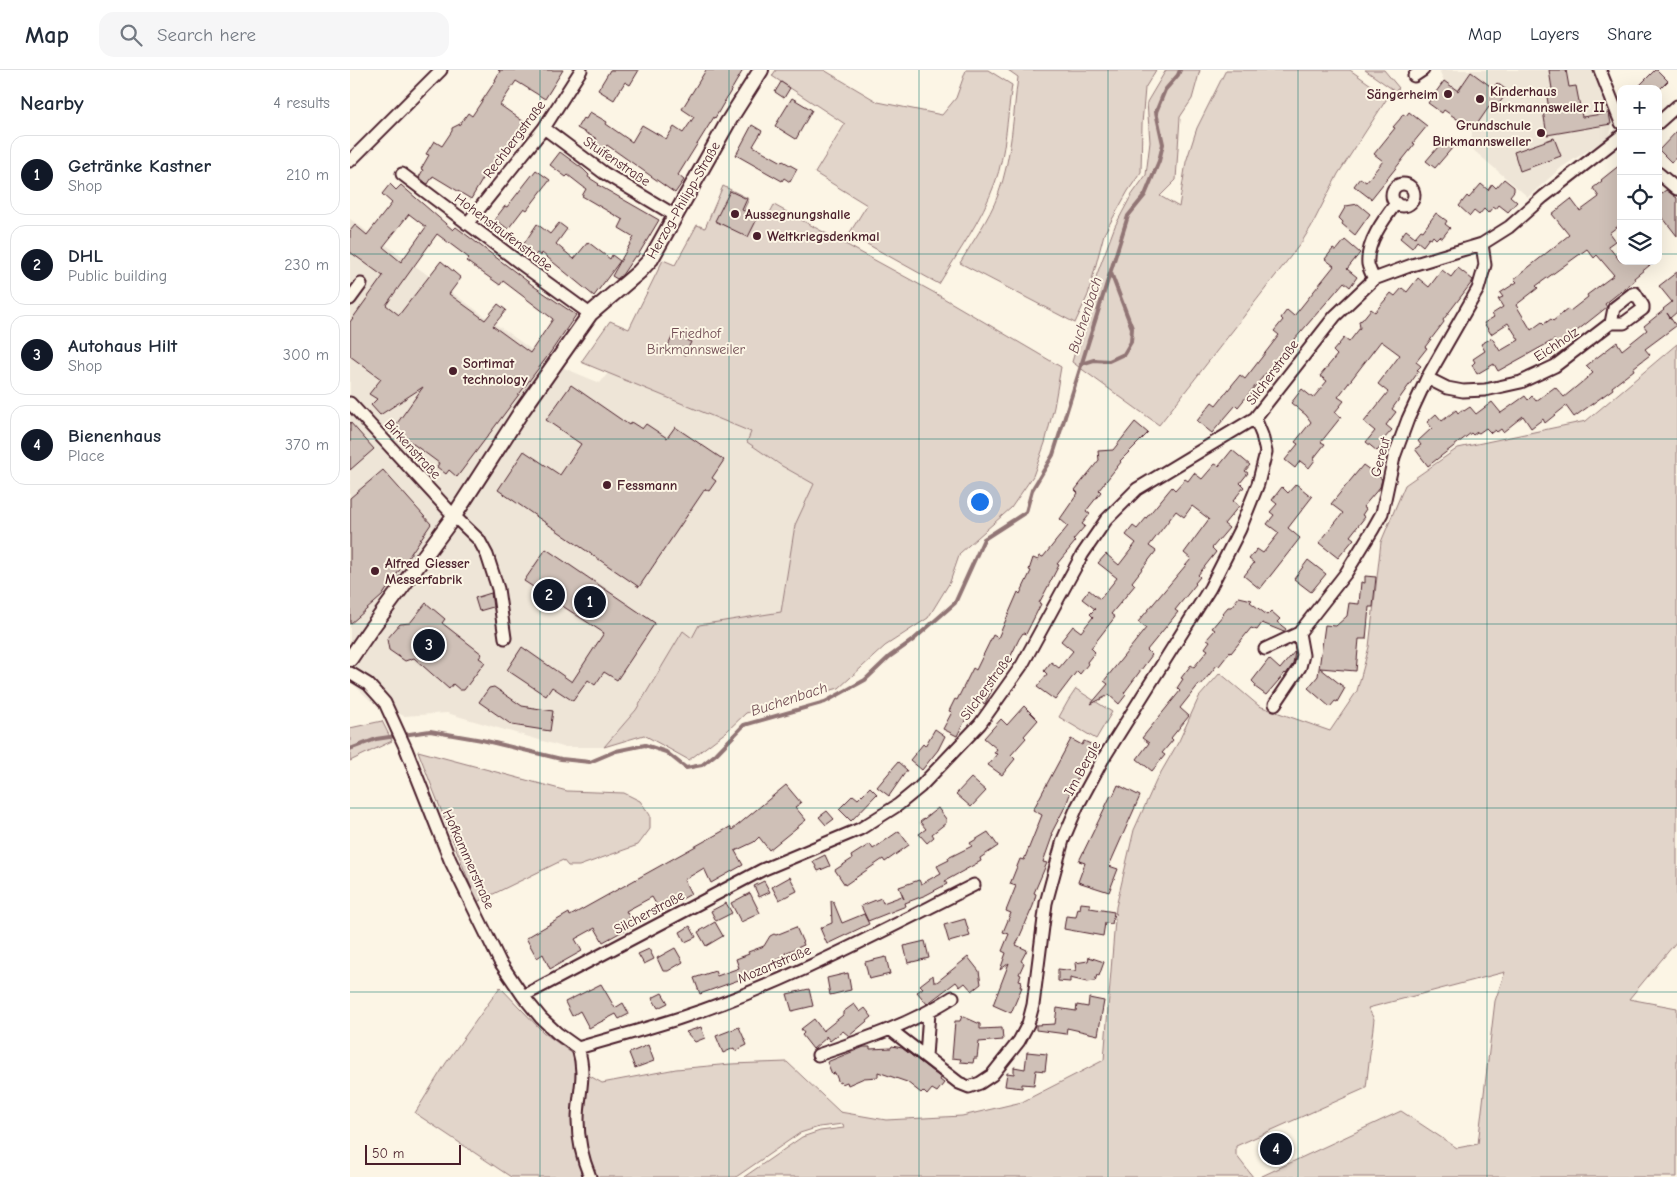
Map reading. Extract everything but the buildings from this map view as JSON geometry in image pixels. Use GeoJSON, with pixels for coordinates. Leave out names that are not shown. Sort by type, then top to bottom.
{"type":"FeatureCollection","features":[{"type":"Feature","properties":{"kind":"street"},"geometry":{"type":"LineString","coordinates":[[350,161],[441,70]]}},
{"type":"Feature","properties":{"kind":"street","name":"Rechbergstraße"},"geometry":{"type":"LineString","coordinates":[[467,224],[544,128],[581,70]]}},
{"type":"Feature","properties":{"kind":"street","name":"Herzog-Philipp-Straße"},"geometry":{"type":"LineString","coordinates":[[350,659],[454,516],[521,412],[590,314],[639,272],[651,259],[728,122],[761,70]]}},
{"type":"Feature","properties":{"kind":"street"},"geometry":{"type":"LineString","coordinates":[[1600,70],[1617,113]]}},
{"type":"Feature","properties":{"kind":"street"},"geometry":{"type":"LineString","coordinates":[[1662,119],[1677,106]]}},
{"type":"Feature","properties":{"kind":"street","name":"Stuifenstraße"},"geometry":{"type":"LineString","coordinates":[[544,128],[604,173],[676,216]]}},
{"type":"Feature","properties":{"kind":"street","name":"Silcherstraße"},"geometry":{"type":"LineString","coordinates":[[523,996],[762,870],[860,829],[898,805],[920,787],[980,724],[1022,665],[1078,563],[1106,520],[1137,489],[1255,418],[1335,316],[1374,279],[1412,265],[1482,244],[1509,227],[1543,196],[1617,139]]}},
{"type":"Feature","properties":{"kind":"street","name":"Hohenstaufenstraße"},"geometry":{"type":"LineString","coordinates":[[402,174],[590,314]]}},
{"type":"Feature","properties":{"kind":"street"},"geometry":{"type":"LineString","coordinates":[[1660,175],[1677,189]]}},
{"type":"Feature","properties":{"kind":"street"},"geometry":{"type":"LineString","coordinates":[[1374,279],[1368,264],[1371,246],[1377,230],[1396,203]]}},
{"type":"Feature","properties":{"kind":"street","name":"Gereut"},"geometry":{"type":"LineString","coordinates":[[1265,648],[1299,633],[1346,573],[1382,513],[1394,456],[1408,419],[1427,378],[1478,289],[1485,266],[1482,244]]}},
{"type":"Feature","properties":{"kind":"street"},"geometry":{"type":"LineString","coordinates":[[350,299],[361,284]]}},
{"type":"Feature","properties":{"kind":"street","name":"Eichholz"},"geometry":{"type":"LineString","coordinates":[[1427,378],[1447,388],[1463,391],[1485,390],[1521,382],[1555,366],[1611,323]]}},
{"type":"Feature","properties":{"kind":"street","name":"Birkenstraße"},"geometry":{"type":"LineString","coordinates":[[350,403],[454,516]]}},
{"type":"Feature","properties":{"kind":"street","name":"Im Bergle"},"geometry":{"type":"LineString","coordinates":[[890,1030],[926,1056],[958,1083],[969,1087],[980,1083],[992,1075],[1019,1041],[1028,1024],[1033,1005],[1046,903],[1062,840],[1077,807],[1103,759],[1210,588],[1240,529],[1258,484],[1266,452],[1255,418]]}},
{"type":"Feature","properties":{"kind":"street"},"geometry":{"type":"LineString","coordinates":[[454,516],[480,540],[487,555],[498,589],[505,638]]}},
{"type":"Feature","properties":{"kind":"street"},"geometry":{"type":"LineString","coordinates":[[1275,704],[1300,667],[1303,655],[1299,633]]}},
{"type":"Feature","properties":{"kind":"street","name":"Hofkammerstraße"},"geometry":{"type":"LineString","coordinates":[[350,674],[368,684],[385,703],[394,720],[450,860],[500,962],[540,1018],[578,1048]]}},
{"type":"Feature","properties":{"kind":"street","name":"Mozartstraße"},"geometry":{"type":"LineString","coordinates":[[578,1048],[680,1018],[746,993],[800,970],[974,885]]}},
{"type":"Feature","properties":{"kind":"street"},"geometry":{"type":"LineString","coordinates":[[818,1055],[890,1030],[930,1012],[953,997]]}},
{"type":"Feature","properties":{"kind":"street"},"geometry":{"type":"LineString","coordinates":[[926,1056],[930,1012]]}},
{"type":"Feature","properties":{"kind":"street"},"geometry":{"type":"LineString","coordinates":[[578,1048],[583,1072],[578,1121],[584,1158],[590,1177]]}},
{"type":"Feature","properties":{"kind":"shaded area","name":"Grundschule Birkmannsweiler"},"geometry":{"type":"Polygon","coordinates":[[[1442,70],[1592,70],[1611,116],[1612,127],[1609,137],[1562,167],[1528,197],[1471,148],[1472,130],[1442,109],[1455,101],[1471,73],[1458,91],[1444,81],[1440,72],[1442,70]]]}},
{"type":"Feature","properties":{"kind":"shaded area"},"geometry":{"type":"Polygon","coordinates":[[[350,219],[547,361],[600,383],[608,373],[751,432],[747,442],[782,466],[814,484],[795,525],[781,612],[699,625],[693,638],[604,747],[563,747],[447,713],[404,716],[371,701],[352,683],[350,684],[350,219]]]}},
{"type":"Feature","properties":{"kind":"green space"},"geometry":{"type":"Polygon","coordinates":[[[776,70],[824,70],[878,102],[942,115],[956,98],[966,70],[988,70],[1012,85],[1004,147],[995,183],[977,222],[939,284],[849,234],[867,205],[815,173],[845,124],[772,76],[776,70]]]}},
{"type":"Feature","properties":{"kind":"green space"},"geometry":{"type":"Polygon","coordinates":[[[1008,70],[1156,70],[1145,88],[1141,172],[1104,234],[1088,295],[1075,323],[960,263],[994,204],[1003,181],[1018,77],[1008,70]]]}},
{"type":"Feature","properties":{"kind":"green space"},"geometry":{"type":"Polygon","coordinates":[[[1166,70],[1200,70],[1192,99],[1180,117],[1176,180],[1160,196],[1179,207],[1186,162],[1197,128],[1226,70],[1350,70],[1388,97],[1338,174],[1301,243],[1159,425],[1072,362],[1097,274],[1115,226],[1131,196],[1146,175],[1150,142],[1147,102],[1166,70]]]}},
{"type":"Feature","properties":{"kind":"green space"},"geometry":{"type":"Polygon","coordinates":[[[1365,70],[1384,70],[1399,88],[1395,91],[1365,70]]]}},
{"type":"Feature","properties":{"kind":"green space","name":"Friedhof Birkmannsweiler"},"geometry":{"type":"Polygon","coordinates":[[[723,186],[749,199],[744,209],[766,220],[774,205],[933,292],[1061,367],[1045,443],[1033,476],[1011,508],[960,553],[950,582],[928,618],[885,646],[839,688],[746,713],[726,732],[689,760],[644,735],[604,747],[636,710],[683,631],[692,638],[699,625],[781,612],[795,525],[814,484],[782,466],[747,442],[751,432],[581,362],[610,321],[629,329],[663,260],[675,265],[697,225],[705,228],[723,186]]]}},
{"type":"Feature","properties":{"kind":"green space"},"geometry":{"type":"Polygon","coordinates":[[[1677,344],[1677,941],[1629,999],[1677,1008],[1677,1177],[1260,1177],[1401,1111],[1457,1148],[1478,1144],[1495,1001],[1505,972],[1368,1008],[1374,1019],[1366,1088],[1236,1146],[1236,1155],[1253,1177],[744,1177],[802,1137],[820,1131],[844,1128],[843,1124],[819,1127],[800,1133],[736,1177],[590,1177],[582,1152],[583,1072],[602,1083],[676,1069],[731,1064],[787,1062],[840,1112],[886,1120],[962,1116],[1022,1102],[1104,1060],[1116,907],[1134,830],[1156,781],[1179,741],[1199,697],[1220,673],[1259,706],[1330,731],[1357,691],[1369,647],[1381,542],[1405,485],[1458,448],[1586,421],[1677,344]]]}},
{"type":"Feature","properties":{"kind":"green space"},"geometry":{"type":"Polygon","coordinates":[[[1076,689],[1112,712],[1096,739],[1059,717],[1076,689]]]}},
{"type":"Feature","properties":{"kind":"green space"},"geometry":{"type":"Polygon","coordinates":[[[382,721],[392,741],[350,761],[350,728],[382,721]]]}},
{"type":"Feature","properties":{"kind":"green space"},"geometry":{"type":"Polygon","coordinates":[[[418,751],[567,791],[624,793],[640,801],[650,815],[650,829],[638,845],[579,866],[568,866],[563,860],[477,902],[418,751]]]}},
{"type":"Feature","properties":{"kind":"green space"},"geometry":{"type":"Polygon","coordinates":[[[500,987],[543,1032],[573,1054],[576,1072],[573,1117],[581,1169],[584,1177],[511,1177],[415,1113],[446,1063],[500,987]]]}},
{"type":"Feature","properties":{"kind":"waterway","name":"Buchenbach"},"geometry":{"type":"LineString","coordinates":[[350,749],[376,739],[430,731],[482,740],[561,759],[590,762],[616,751],[645,745],[666,752],[686,768],[702,765],[716,754],[744,725],[825,702],[865,680],[889,657],[913,640],[955,603],[984,539],[1026,512],[1032,490],[1053,455],[1128,216],[1145,195],[1159,161],[1163,144],[1156,112],[1165,90],[1180,70]]}},
{"type":"Feature","properties":{"kind":"waterway","name":"Buchenbach"},"geometry":{"type":"LineString","coordinates":[[1081,364],[1094,360],[1109,361],[1124,354],[1131,342],[1132,328],[1111,273]]}},
{"type":"Feature","properties":{"kind":"place","name":"Sängerheim"},"geometry":{"type":"Point","coordinates":[1448,94]}},
{"type":"Feature","properties":{"kind":"place","name":"Kinderhaus Birkmannsweiler II"},"geometry":{"type":"Point","coordinates":[1480,99]}},
{"type":"Feature","properties":{"kind":"place","name":"Grundschule Birkmannsweiler"},"geometry":{"type":"Point","coordinates":[1541,133]}},
{"type":"Feature","properties":{"kind":"place","name":"Aussegnungshalle"},"geometry":{"type":"Point","coordinates":[735,214]}},
{"type":"Feature","properties":{"kind":"place","name":"Weltkriegsdenkmal"},"geometry":{"type":"Point","coordinates":[757,236]}},
{"type":"Feature","properties":{"kind":"place","name":"Sortimat technology"},"geometry":{"type":"Point","coordinates":[453,371]}},
{"type":"Feature","properties":{"kind":"place","name":"Fessmann"},"geometry":{"type":"Point","coordinates":[607,485]}},
{"type":"Feature","properties":{"kind":"place","name":"Alfred Giesser Messerfabrik"},"geometry":{"type":"Point","coordinates":[375,571]}},
{"type":"Feature","properties":{"kind":"place","name":"DHL"},"geometry":{"type":"Point","coordinates":[549,595]}},
{"type":"Feature","properties":{"kind":"place","name":"Getränke Kastner"},"geometry":{"type":"Point","coordinates":[590,602]}},
{"type":"Feature","properties":{"kind":"place","name":"Autohaus Hilt"},"geometry":{"type":"Point","coordinates":[429,645]}},
{"type":"Feature","properties":{"kind":"place","name":"Bienenhaus"},"geometry":{"type":"Point","coordinates":[1276,1149]}}]}
